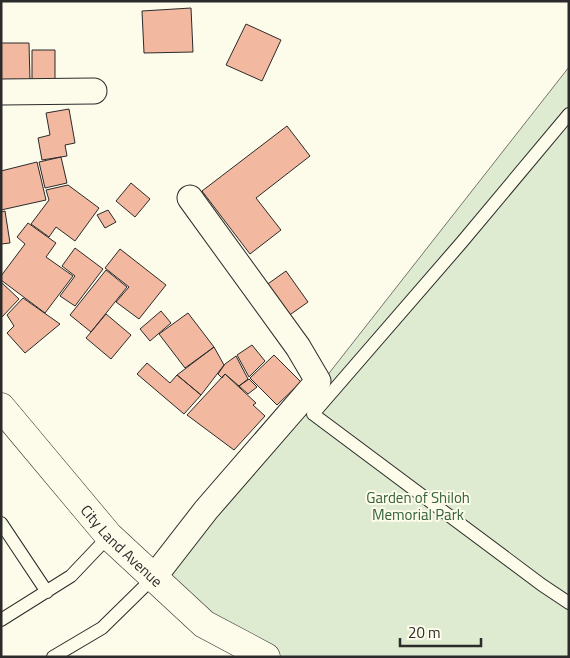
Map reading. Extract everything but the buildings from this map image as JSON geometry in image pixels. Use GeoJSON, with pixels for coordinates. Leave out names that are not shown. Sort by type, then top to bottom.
{"type":"FeatureCollection","features":[{"type":"Feature","properties":{"kind":"street"},"geometry":{"type":"LineString","coordinates":[[1,92],[94,91]]}},
{"type":"Feature","properties":{"kind":"street"},"geometry":{"type":"LineString","coordinates":[[154,577],[206,510],[318,381],[298,347],[190,198]]}},
{"type":"Feature","properties":{"kind":"street","name":"City Land Avenue"},"geometry":{"type":"LineString","coordinates":[[1,407],[108,536],[204,624],[266,657]]}},
{"type":"Feature","properties":{"kind":"lane"},"geometry":{"type":"LineString","coordinates":[[569,114],[314,414],[542,586],[569,602]]}},
{"type":"Feature","properties":{"kind":"lane"},"geometry":{"type":"LineString","coordinates":[[1,523],[47,592]]}},
{"type":"Feature","properties":{"kind":"lane"},"geometry":{"type":"LineString","coordinates":[[1,620],[71,576],[108,536]]}},
{"type":"Feature","properties":{"kind":"lane"},"geometry":{"type":"LineString","coordinates":[[53,657],[102,628],[154,577]]}},
{"type":"Feature","properties":{"kind":"green space","name":"Garden of Shiloh Memorial Park"},"geometry":{"type":"Polygon","coordinates":[[[569,67],[569,657],[254,657],[154,577],[261,460],[569,67]]]}}]}
